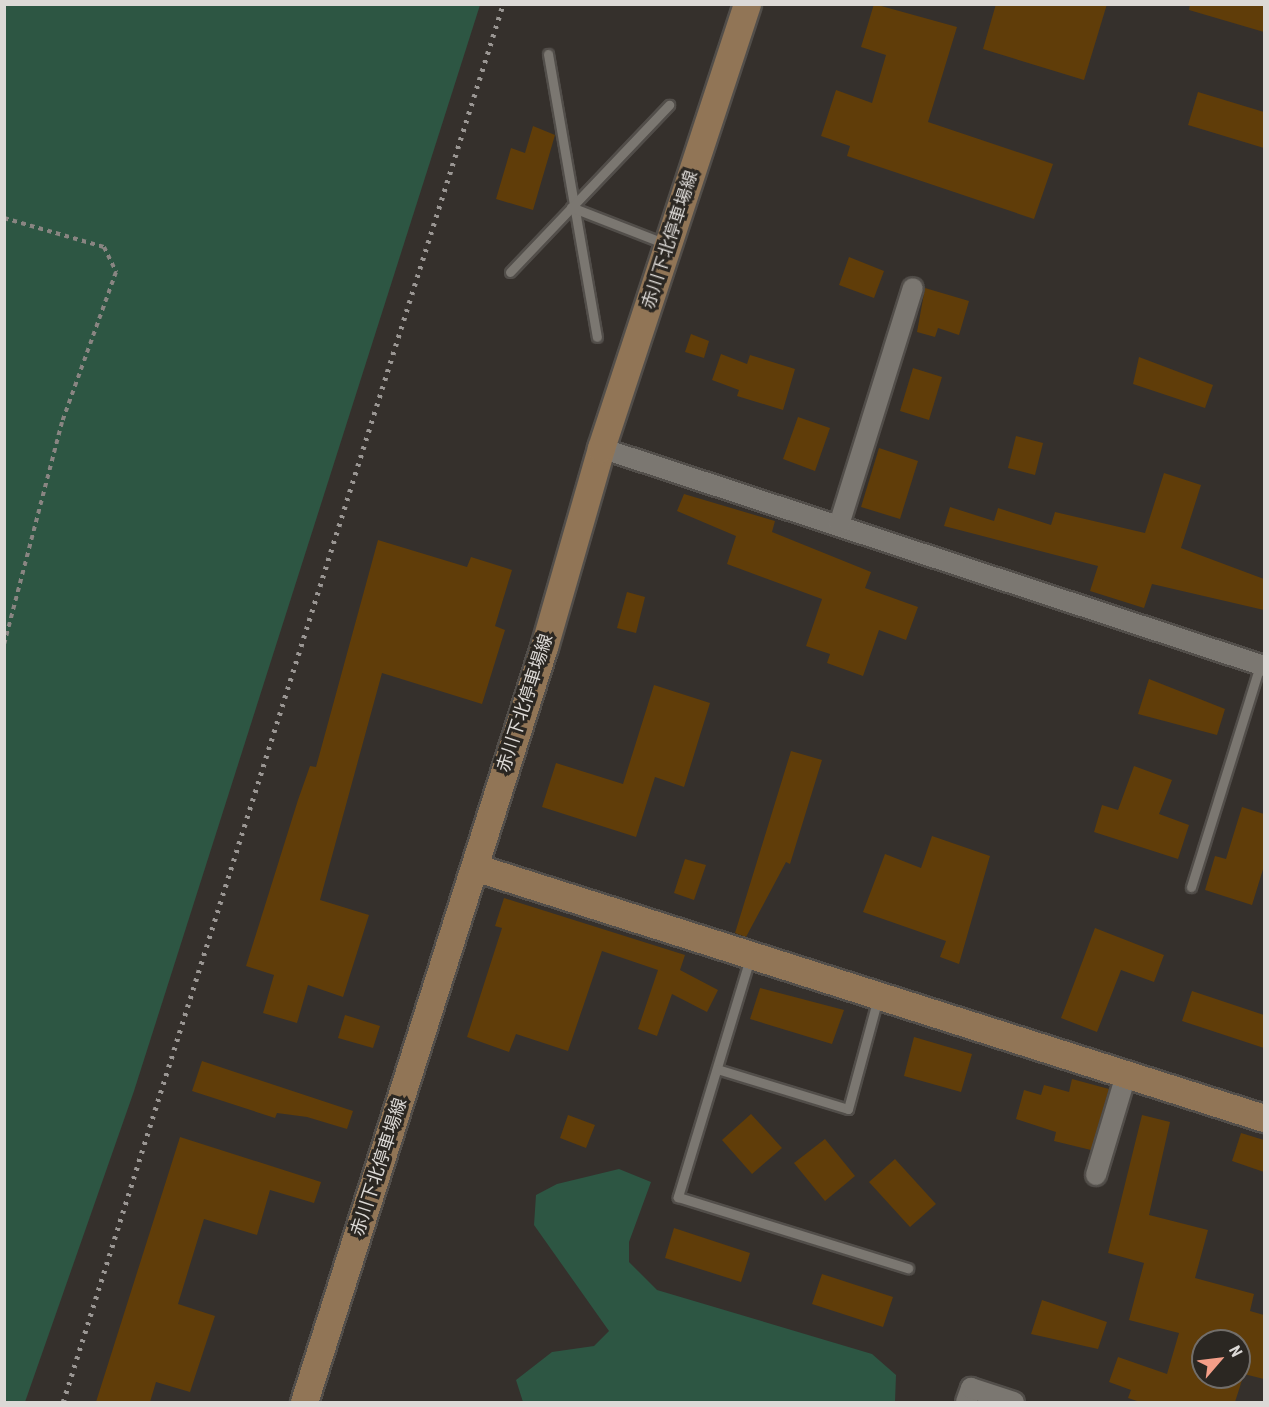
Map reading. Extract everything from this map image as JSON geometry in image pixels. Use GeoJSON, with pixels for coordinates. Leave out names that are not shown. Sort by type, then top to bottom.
{"type":"FeatureCollection","features":[{"type":"Feature","properties":{"kind":"main road","name":"赤川下北停車場線"},"geometry":{"type":"LineString","coordinates":[[304,1402],[474,867],[601,448],[747,4]]}},
{"type":"Feature","properties":{"kind":"main road"},"geometry":{"type":"LineString","coordinates":[[474,867],[752,953],[879,996],[1264,1118]]}},
{"type":"Feature","properties":{"kind":"street"},"geometry":{"type":"LineString","coordinates":[[838,525],[913,288]]}},
{"type":"Feature","properties":{"kind":"street"},"geometry":{"type":"LineString","coordinates":[[601,448],[1262,665]]}},
{"type":"Feature","properties":{"kind":"street"},"geometry":{"type":"LineString","coordinates":[[1096,1175],[1126,1075]]}},
{"type":"Feature","properties":{"kind":"street"},"geometry":{"type":"LineString","coordinates":[[966,1402],[971,1388],[1014,1402]]}},
{"type":"Feature","properties":{"kind":"lane"},"geometry":{"type":"LineString","coordinates":[[548,54],[571,207],[597,337]]}},
{"type":"Feature","properties":{"kind":"lane"},"geometry":{"type":"LineString","coordinates":[[510,272],[669,105]]}},
{"type":"Feature","properties":{"kind":"lane"},"geometry":{"type":"LineString","coordinates":[[571,207],[668,245]]}},
{"type":"Feature","properties":{"kind":"lane"},"geometry":{"type":"LineString","coordinates":[[1191,887],[1262,665]]}},
{"type":"Feature","properties":{"kind":"lane"},"geometry":{"type":"LineString","coordinates":[[752,953],[678,1197],[908,1268]]}},
{"type":"Feature","properties":{"kind":"lane"},"geometry":{"type":"LineString","coordinates":[[717,1069],[848,1109],[879,996]]}},
{"type":"Feature","properties":{"kind":"path"},"geometry":{"type":"LineString","coordinates":[[4,218],[104,247],[116,272],[59,433],[4,644]]}},
{"type":"Feature","properties":{"kind":"green space"},"geometry":{"type":"Polygon","coordinates":[[[5,4],[480,5],[134,1091],[25,1402],[4,1402],[5,4]]]}},
{"type":"Feature","properties":{"kind":"green space"},"geometry":{"type":"Polygon","coordinates":[[[619,1169],[651,1182],[629,1242],[629,1262],[657,1290],[872,1354],[896,1375],[895,1402],[523,1402],[516,1380],[552,1352],[594,1346],[609,1331],[534,1225],[536,1195],[557,1184],[619,1169]]]}},
{"type":"Feature","properties":{"kind":"building"},"geometry":{"type":"Polygon","coordinates":[[[874,4],[957,27],[928,122],[1053,164],[1034,219],[847,156],[850,146],[821,136],[836,90],[872,103],[886,55],[861,47],[874,4]]]}},
{"type":"Feature","properties":{"kind":"building"},"geometry":{"type":"Polygon","coordinates":[[[996,4],[1107,4],[1084,80],[983,49],[996,4]]]}},
{"type":"Feature","properties":{"kind":"building"},"geometry":{"type":"Polygon","coordinates":[[[1190,4],[1264,4],[1264,32],[1189,10],[1190,4]]]}},
{"type":"Feature","properties":{"kind":"building"},"geometry":{"type":"Polygon","coordinates":[[[1198,92],[1264,112],[1264,148],[1188,125],[1198,92]]]}},
{"type":"Feature","properties":{"kind":"building"},"geometry":{"type":"Polygon","coordinates":[[[533,126],[555,135],[533,210],[496,199],[511,148],[525,153],[533,126]]]}},
{"type":"Feature","properties":{"kind":"building"},"geometry":{"type":"Polygon","coordinates":[[[849,257],[884,271],[874,298],[839,285],[849,257]]]}},
{"type":"Feature","properties":{"kind":"building"},"geometry":{"type":"Polygon","coordinates":[[[925,288],[969,301],[959,335],[938,328],[935,337],[917,332],[925,288]]]}},
{"type":"Feature","properties":{"kind":"building"},"geometry":{"type":"Polygon","coordinates":[[[691,334],[709,341],[704,358],[685,352],[691,334]]]}},
{"type":"Feature","properties":{"kind":"building"},"geometry":{"type":"Polygon","coordinates":[[[721,354],[747,364],[750,355],[795,369],[783,410],[737,396],[739,390],[712,380],[721,354]]]}},
{"type":"Feature","properties":{"kind":"building"},"geometry":{"type":"Polygon","coordinates":[[[1139,357],[1213,385],[1205,408],[1133,384],[1139,357]]]}},
{"type":"Feature","properties":{"kind":"building"},"geometry":{"type":"Polygon","coordinates":[[[913,368],[942,377],[929,420],[900,411],[913,368]]]}},
{"type":"Feature","properties":{"kind":"building"},"geometry":{"type":"Polygon","coordinates":[[[798,417],[830,428],[815,471],[783,459],[798,417]]]}},
{"type":"Feature","properties":{"kind":"building"},"geometry":{"type":"Polygon","coordinates":[[[1016,436],[1043,443],[1035,475],[1008,468],[1016,436]]]}},
{"type":"Feature","properties":{"kind":"building"},"geometry":{"type":"Polygon","coordinates":[[[879,448],[918,461],[900,519],[861,507],[879,448]]]}},
{"type":"Feature","properties":{"kind":"building"},"geometry":{"type":"Polygon","coordinates":[[[1164,473],[1201,485],[1181,548],[1264,579],[1264,610],[1152,584],[1144,608],[1090,591],[1098,566],[944,526],[950,507],[994,521],[998,508],[1051,525],[1055,512],[1145,533],[1164,473]]]}},
{"type":"Feature","properties":{"kind":"building"},"geometry":{"type":"Polygon","coordinates":[[[684,494],[775,521],[772,532],[871,572],[865,588],[918,607],[906,640],[879,630],[863,676],[827,663],[830,654],[806,646],[822,599],[727,564],[736,536],[677,511],[684,494]]]}},
{"type":"Feature","properties":{"kind":"building"},"geometry":{"type":"Polygon","coordinates":[[[378,540],[467,567],[471,557],[512,570],[495,626],[505,630],[482,704],[382,673],[320,900],[369,915],[343,997],[308,985],[297,1023],[263,1013],[274,975],[246,966],[298,800],[310,766],[316,767],[378,540]]]}},
{"type":"Feature","properties":{"kind":"building"},"geometry":{"type":"Polygon","coordinates":[[[627,592],[645,597],[636,633],[617,628],[627,592]]]}},
{"type":"Feature","properties":{"kind":"building"},"geometry":{"type":"Polygon","coordinates":[[[1149,679],[1225,709],[1217,735],[1138,714],[1149,679]]]}},
{"type":"Feature","properties":{"kind":"building"},"geometry":{"type":"Polygon","coordinates":[[[654,685],[710,703],[684,787],[655,777],[636,837],[542,807],[556,763],[623,784],[654,685]]]}},
{"type":"Feature","properties":{"kind":"building"},"geometry":{"type":"Polygon","coordinates":[[[791,751],[822,760],[790,864],[786,862],[746,937],[735,933],[791,751]]]}},
{"type":"Feature","properties":{"kind":"building"},"geometry":{"type":"Polygon","coordinates":[[[1134,766],[1172,780],[1159,814],[1189,825],[1178,859],[1094,832],[1102,805],[1118,810],[1134,766]]]}},
{"type":"Feature","properties":{"kind":"building"},"geometry":{"type":"Polygon","coordinates":[[[1242,807],[1264,814],[1264,866],[1252,905],[1205,890],[1215,856],[1226,859],[1242,807]]]}},
{"type":"Feature","properties":{"kind":"building"},"geometry":{"type":"Polygon","coordinates":[[[932,836],[990,856],[959,964],[940,957],[946,941],[863,912],[885,854],[921,868],[932,836]]]}},
{"type":"Feature","properties":{"kind":"building"},"geometry":{"type":"Polygon","coordinates":[[[685,859],[706,865],[694,900],[674,893],[685,859]]]}},
{"type":"Feature","properties":{"kind":"building"},"geometry":{"type":"Polygon","coordinates":[[[504,898],[685,955],[680,970],[718,990],[707,1012],[672,994],[657,1036],[638,1029],[658,970],[602,951],[568,1051],[516,1034],[509,1052],[467,1037],[502,928],[495,926],[504,898]]]}},
{"type":"Feature","properties":{"kind":"building"},"geometry":{"type":"Polygon","coordinates":[[[1095,928],[1164,955],[1154,982],[1121,970],[1097,1032],[1061,1018],[1095,928]]]}},
{"type":"Feature","properties":{"kind":"building"},"geometry":{"type":"Polygon","coordinates":[[[760,988],[844,1010],[832,1044],[750,1019],[760,988]]]}},
{"type":"Feature","properties":{"kind":"building"},"geometry":{"type":"Polygon","coordinates":[[[1192,991],[1264,1015],[1264,1048],[1182,1021],[1192,991]]]}},
{"type":"Feature","properties":{"kind":"building"},"geometry":{"type":"Polygon","coordinates":[[[345,1015],[380,1026],[373,1048],[338,1038],[345,1015]]]}},
{"type":"Feature","properties":{"kind":"building"},"geometry":{"type":"Polygon","coordinates":[[[914,1037],[972,1054],[961,1092],[904,1076],[914,1037]]]}},
{"type":"Feature","properties":{"kind":"building"},"geometry":{"type":"Polygon","coordinates":[[[202,1061],[353,1111],[347,1129],[307,1117],[277,1113],[275,1118],[192,1091],[202,1061]]]}},
{"type":"Feature","properties":{"kind":"building"},"geometry":{"type":"Polygon","coordinates":[[[1072,1079],[1109,1089],[1091,1150],[1054,1141],[1056,1132],[1016,1119],[1024,1090],[1041,1095],[1044,1085],[1069,1092],[1072,1079]]]}},
{"type":"Feature","properties":{"kind":"building"},"geometry":{"type":"Polygon","coordinates":[[[751,1114],[782,1148],[752,1174],[722,1140],[751,1114]]]}},
{"type":"Feature","properties":{"kind":"building"},"geometry":{"type":"Polygon","coordinates":[[[568,1115],[595,1125],[586,1148],[560,1138],[568,1115]]]}},
{"type":"Feature","properties":{"kind":"building"},"geometry":{"type":"Polygon","coordinates":[[[1142,1115],[1170,1122],[1149,1215],[1208,1230],[1195,1278],[1254,1294],[1250,1311],[1264,1315],[1264,1379],[1251,1376],[1251,1329],[1191,1329],[1191,1389],[1239,1389],[1235,1402],[1140,1402],[1128,1398],[1131,1390],[1109,1382],[1118,1357],[1167,1374],[1179,1333],[1129,1320],[1144,1263],[1108,1253],[1142,1115]]]}},
{"type":"Feature","properties":{"kind":"building"},"geometry":{"type":"Polygon","coordinates":[[[1241,1133],[1264,1140],[1264,1172],[1232,1161],[1241,1133]]]}},
{"type":"Feature","properties":{"kind":"building"},"geometry":{"type":"Polygon","coordinates":[[[180,1137],[321,1182],[314,1203],[270,1190],[257,1235],[204,1219],[178,1304],[215,1316],[190,1392],[156,1382],[150,1402],[96,1402],[180,1137]]]}},
{"type":"Feature","properties":{"kind":"building"},"geometry":{"type":"Polygon","coordinates":[[[825,1139],[855,1176],[825,1201],[794,1163],[825,1139]]]}},
{"type":"Feature","properties":{"kind":"building"},"geometry":{"type":"Polygon","coordinates":[[[895,1159],[936,1204],[910,1227],[869,1182],[895,1159]]]}},
{"type":"Feature","properties":{"kind":"building"},"geometry":{"type":"Polygon","coordinates":[[[674,1228],[750,1253],[741,1282],[665,1258],[674,1228]]]}},
{"type":"Feature","properties":{"kind":"building"},"geometry":{"type":"Polygon","coordinates":[[[822,1274],[893,1297],[883,1327],[812,1304],[822,1274]]]}},
{"type":"Feature","properties":{"kind":"building"},"geometry":{"type":"Polygon","coordinates":[[[1042,1300],[1107,1322],[1098,1349],[1031,1334],[1042,1300]]]}},
{"type":"Feature","properties":{"kind":"railway"},"geometry":{"type":"LineString","coordinates":[[63,1402],[503,4]]}}]}
